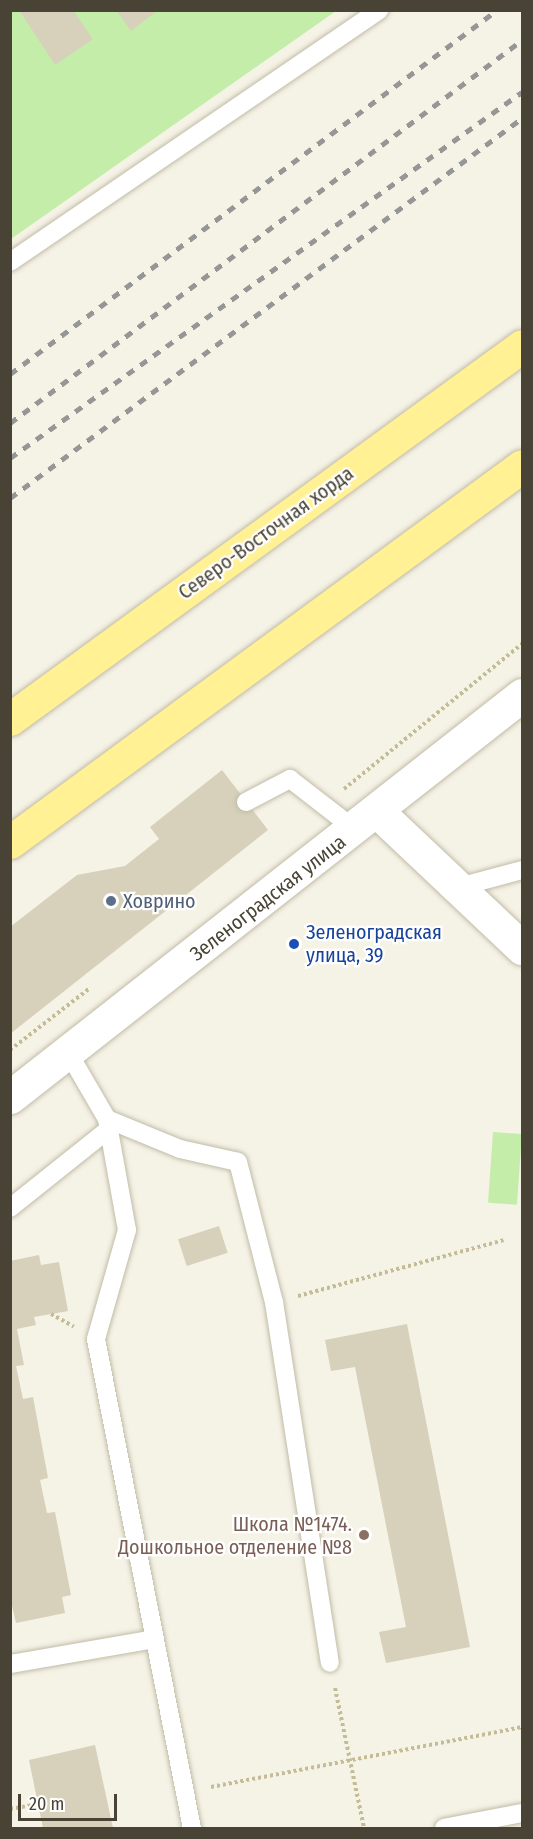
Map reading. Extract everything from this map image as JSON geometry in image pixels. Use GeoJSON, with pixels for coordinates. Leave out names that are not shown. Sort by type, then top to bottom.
{"type":"FeatureCollection","features":[{"type":"Feature","properties":{"kind":"main road","name":"Северо-Восточная хорда"},"geometry":{"type":"LineString","coordinates":[[10,719],[522,346]]}},
{"type":"Feature","properties":{"kind":"main road"},"geometry":{"type":"LineString","coordinates":[[10,842],[522,466]]}},
{"type":"Feature","properties":{"kind":"street","name":"Зеленоградская улица"},"geometry":{"type":"LineString","coordinates":[[10,1097],[368,822],[522,695]]}},
{"type":"Feature","properties":{"kind":"street"},"geometry":{"type":"LineString","coordinates":[[368,822],[459,887],[522,948]]}},
{"type":"Feature","properties":{"kind":"lane"},"geometry":{"type":"LineString","coordinates":[[10,262],[380,10]]}},
{"type":"Feature","properties":{"kind":"lane"},"geometry":{"type":"LineString","coordinates":[[246,802],[290,778],[324,805],[368,822]]}},
{"type":"Feature","properties":{"kind":"lane"},"geometry":{"type":"LineString","coordinates":[[459,887],[522,870]]}},
{"type":"Feature","properties":{"kind":"lane"},"geometry":{"type":"LineString","coordinates":[[68,1052],[108,1124],[127,1230],[96,1339],[192,1828]]}},
{"type":"Feature","properties":{"kind":"lane"},"geometry":{"type":"LineString","coordinates":[[10,1208],[108,1124]]}},
{"type":"Feature","properties":{"kind":"lane"},"geometry":{"type":"LineString","coordinates":[[108,1124],[180,1149],[238,1162],[274,1302],[330,1664]]}},
{"type":"Feature","properties":{"kind":"lane"},"geometry":{"type":"LineString","coordinates":[[10,1664],[154,1639]]}},
{"type":"Feature","properties":{"kind":"lane"},"geometry":{"type":"LineString","coordinates":[[444,1828],[522,1813]]}},
{"type":"Feature","properties":{"kind":"path"},"geometry":{"type":"LineString","coordinates":[[324,805],[522,644]]}},
{"type":"Feature","properties":{"kind":"path"},"geometry":{"type":"LineString","coordinates":[[10,1050],[94,985]]}},
{"type":"Feature","properties":{"kind":"path"},"geometry":{"type":"LineString","coordinates":[[274,1302],[504,1240]]}},
{"type":"Feature","properties":{"kind":"path"},"geometry":{"type":"LineString","coordinates":[[330,1664],[364,1828]]}},
{"type":"Feature","properties":{"kind":"path"},"geometry":{"type":"LineString","coordinates":[[184,1792],[522,1727]]}},
{"type":"Feature","properties":{"kind":"path"},"geometry":{"type":"LineString","coordinates":[[10,1809],[38,1804]]}},
{"type":"Feature","properties":{"kind":"green space"},"geometry":{"type":"Polygon","coordinates":[[[11,11],[336,11],[11,239],[11,11]]]}},
{"type":"Feature","properties":{"kind":"green space"},"geometry":{"type":"Polygon","coordinates":[[[493,1132],[522,1134],[517,1205],[488,1203],[493,1132]]]}},
{"type":"Feature","properties":{"kind":"building"},"geometry":{"type":"Polygon","coordinates":[[[19,10],[73,10],[93,39],[55,65],[19,10]]]}},
{"type":"Feature","properties":{"kind":"building"},"geometry":{"type":"Polygon","coordinates":[[[116,10],[158,10],[131,31],[116,10]]]}},
{"type":"Feature","properties":{"kind":"building","name":"Ховрино"},"geometry":{"type":"Polygon","coordinates":[[[222,770],[268,830],[10,1034],[10,927],[77,875],[125,866],[159,839],[150,827],[222,770]]]}},
{"type":"Feature","properties":{"kind":"building"},"geometry":{"type":"Polygon","coordinates":[[[219,1226],[228,1253],[187,1266],[178,1239],[219,1226]]]}},
{"type":"Feature","properties":{"kind":"building"},"geometry":{"type":"Polygon","coordinates":[[[39,1255],[41,1265],[59,1262],[68,1311],[34,1317],[36,1325],[17,1329],[24,1365],[16,1366],[23,1399],[33,1397],[48,1478],[40,1480],[47,1513],[55,1512],[71,1595],[62,1597],[65,1613],[16,1623],[10,1597],[10,1261],[39,1255]]]}},
{"type":"Feature","properties":{"kind":"building"},"geometry":{"type":"Polygon","coordinates":[[[407,1324],[470,1647],[386,1663],[379,1632],[406,1627],[355,1367],[331,1371],[325,1340],[407,1324]]]}},
{"type":"Feature","properties":{"kind":"building"},"geometry":{"type":"Polygon","coordinates":[[[95,1745],[113,1828],[43,1828],[29,1760],[95,1745]]]}},
{"type":"Feature","properties":{"kind":"railway"},"geometry":{"type":"LineString","coordinates":[[10,374],[497,10]]}},
{"type":"Feature","properties":{"kind":"railway"},"geometry":{"type":"LineString","coordinates":[[10,423],[522,40]]}},
{"type":"Feature","properties":{"kind":"railway"},"geometry":{"type":"LineString","coordinates":[[10,458],[522,92]]}},
{"type":"Feature","properties":{"kind":"railway"},"geometry":{"type":"LineString","coordinates":[[10,498],[522,118]]}},
{"type":"Feature","properties":{"kind":"place","name":"Ховрино"},"geometry":{"type":"Point","coordinates":[111,901]}},
{"type":"Feature","properties":{"kind":"place","name":"Зеленоградская улица, 39"},"geometry":{"type":"Point","coordinates":[294,944]}},
{"type":"Feature","properties":{"kind":"place","name":"Школа №1474. Дошкольное отделение №8"},"geometry":{"type":"Point","coordinates":[364,1535]}}]}
